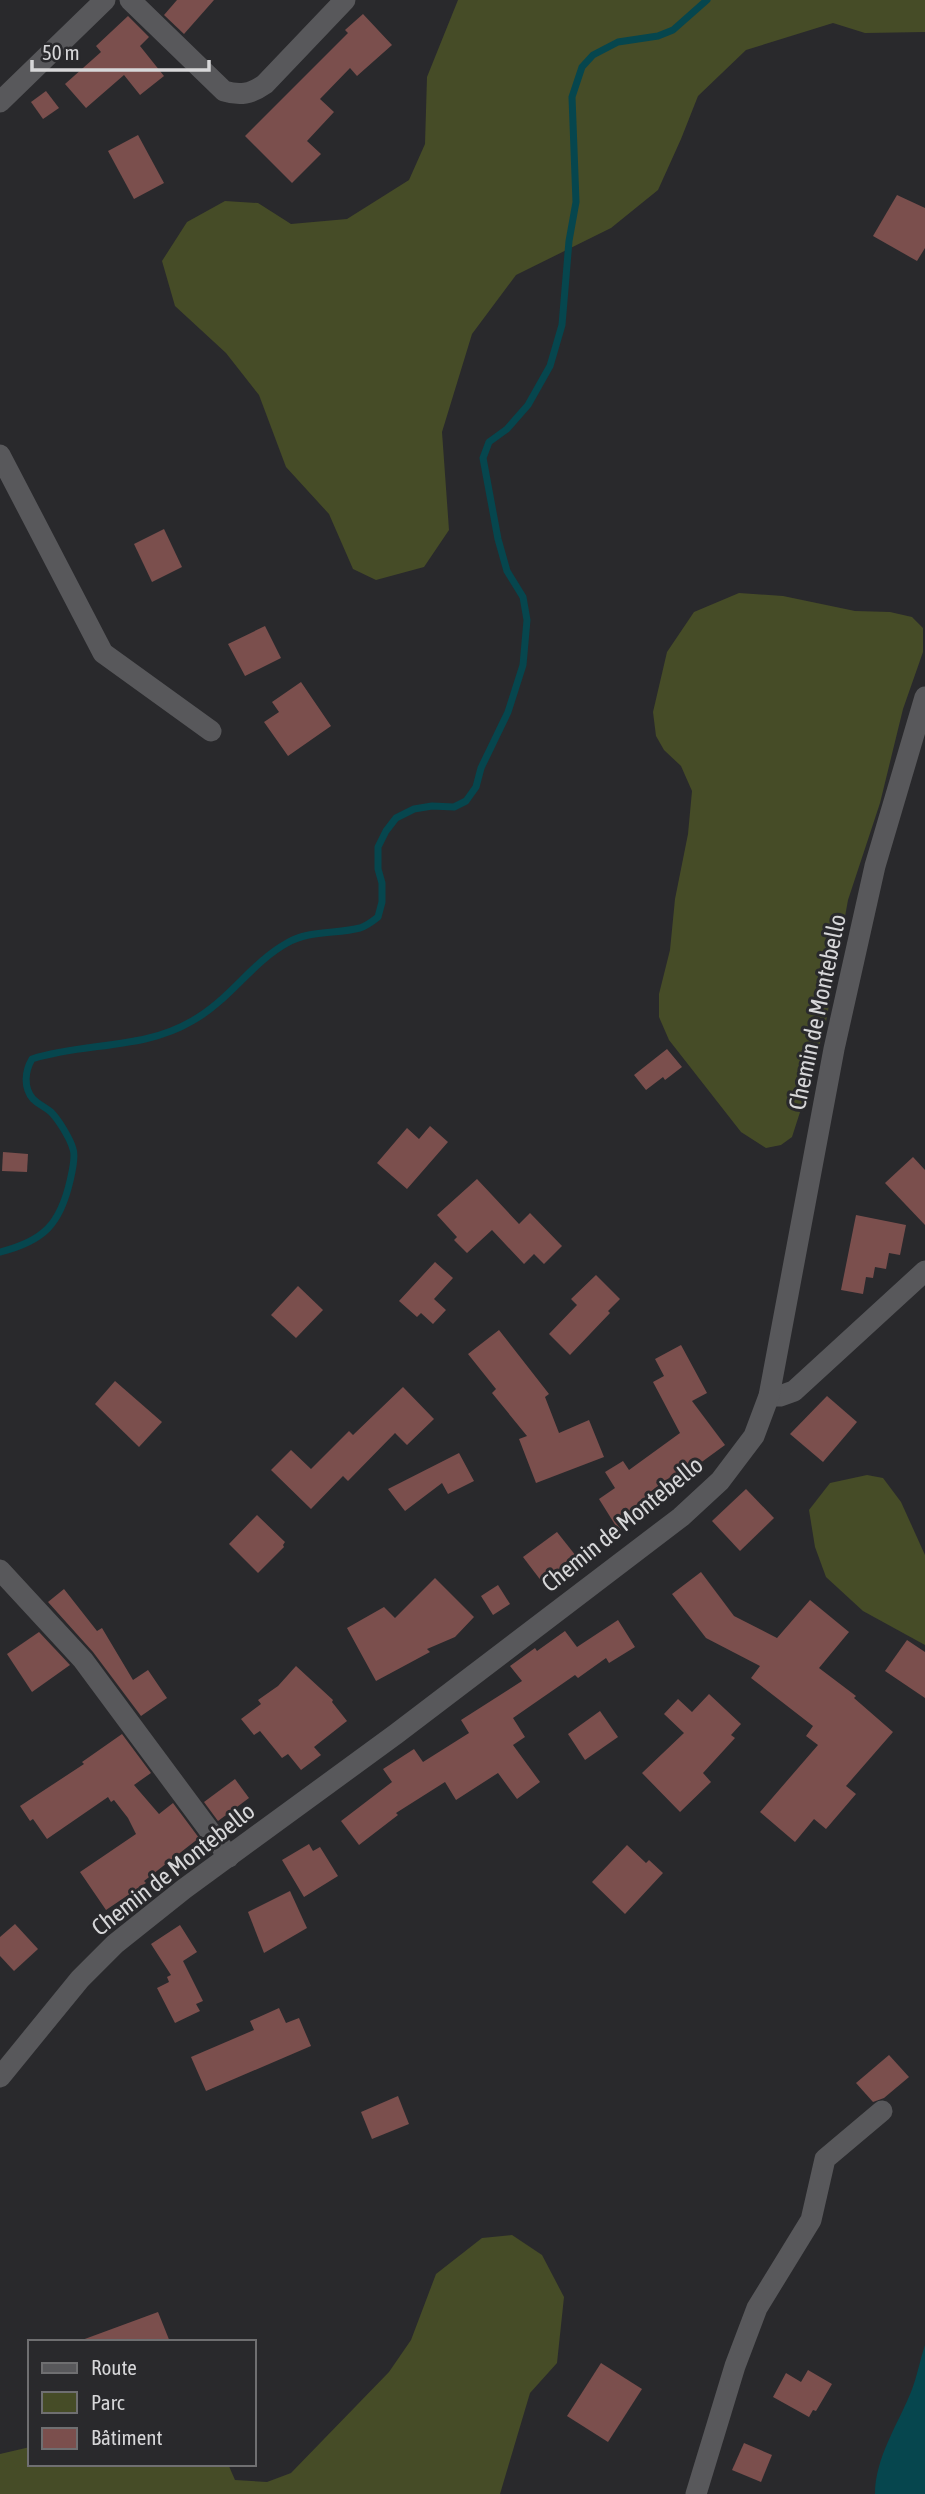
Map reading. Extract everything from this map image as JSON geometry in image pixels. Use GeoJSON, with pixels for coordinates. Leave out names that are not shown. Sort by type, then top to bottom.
{"type":"FeatureCollection","features":[{"type":"Feature","properties":{"kind":"street"},"geometry":{"type":"LineString","coordinates":[[0,102],[105,0]]}},
{"type":"Feature","properties":{"kind":"street"},"geometry":{"type":"LineString","coordinates":[[130,0],[224,91],[238,95],[254,92],[265,84],[345,0]]}},
{"type":"Feature","properties":{"kind":"street"},"geometry":{"type":"LineString","coordinates":[[0,455],[103,653],[211,731]]}},
{"type":"Feature","properties":{"kind":"street","name":"Chemin de Montebello"},"geometry":{"type":"LineString","coordinates":[[0,2077],[80,1979],[115,1944],[681,1517],[720,1481],[754,1436],[769,1396],[837,1036],[875,866],[925,697]]}},
{"type":"Feature","properties":{"kind":"street"},"geometry":{"type":"LineString","coordinates":[[769,1396],[780,1396],[794,1391],[925,1271]]}},
{"type":"Feature","properties":{"kind":"street"},"geometry":{"type":"LineString","coordinates":[[0,1570],[83,1660],[229,1857]]}},
{"type":"Feature","properties":{"kind":"street"},"geometry":{"type":"LineString","coordinates":[[696,2494],[735,2366],[757,2308],[810,2220],[825,2159],[882,2111]]}},
{"type":"Feature","properties":{"kind":"green space"},"geometry":{"type":"Polygon","coordinates":[[[458,0],[925,0],[925,32],[865,33],[833,23],[746,50],[698,96],[658,190],[611,228],[516,275],[472,334],[442,432],[449,530],[424,567],[376,580],[353,569],[329,514],[286,467],[259,395],[226,353],[175,306],[162,261],[187,222],[225,201],[258,203],[291,224],[347,219],[409,180],[425,144],[427,77],[458,0]]]}},
{"type":"Feature","properties":{"kind":"green space"},"geometry":{"type":"Polygon","coordinates":[[[739,593],[783,596],[855,611],[890,612],[912,617],[923,628],[923,652],[903,709],[880,803],[848,900],[826,1022],[801,1109],[792,1137],[781,1145],[766,1148],[741,1132],[669,1040],[659,1017],[659,994],[670,950],[692,791],[681,766],[664,750],[656,736],[653,712],[667,652],[694,612],[739,593]]]}},
{"type":"Feature","properties":{"kind":"green space"},"geometry":{"type":"Polygon","coordinates":[[[867,1475],[883,1478],[901,1502],[925,1555],[925,1645],[863,1611],[826,1577],[815,1547],[809,1510],[830,1483],[867,1475]]]}},
{"type":"Feature","properties":{"kind":"green space"},"geometry":{"type":"Polygon","coordinates":[[[512,2235],[542,2255],[564,2297],[557,2363],[530,2393],[500,2494],[0,2494],[0,2454],[28,2447],[28,2466],[229,2466],[235,2480],[267,2482],[291,2473],[389,2372],[411,2340],[436,2274],[482,2238],[512,2235]]]}},
{"type":"Feature","properties":{"kind":"water"},"geometry":{"type":"Polygon","coordinates":[[[925,2345],[925,2494],[875,2494],[883,2454],[911,2392],[925,2345]]]}},
{"type":"Feature","properties":{"kind":"building"},"geometry":{"type":"Polygon","coordinates":[[[177,0],[214,0],[184,34],[164,15],[177,0]]]}},
{"type":"Feature","properties":{"kind":"building"},"geometry":{"type":"Polygon","coordinates":[[[363,14],[392,45],[357,76],[350,68],[320,99],[334,112],[307,141],[321,154],[292,183],[245,136],[348,33],[345,30],[363,14]]]}},
{"type":"Feature","properties":{"kind":"building"},"geometry":{"type":"Polygon","coordinates":[[[128,16],[149,37],[140,46],[164,76],[140,95],[124,75],[86,108],[65,84],[101,52],[96,46],[128,16]]]}},
{"type":"Feature","properties":{"kind":"building"},"geometry":{"type":"Polygon","coordinates":[[[46,91],[59,108],[43,119],[31,102],[46,91]]]}},
{"type":"Feature","properties":{"kind":"building"},"geometry":{"type":"Polygon","coordinates":[[[138,135],[164,183],[134,199],[108,151],[138,135]]]}},
{"type":"Feature","properties":{"kind":"building"},"geometry":{"type":"Polygon","coordinates":[[[897,195],[925,208],[925,248],[917,261],[873,236],[897,195]]]}},
{"type":"Feature","properties":{"kind":"building"},"geometry":{"type":"Polygon","coordinates":[[[164,529],[182,567],[152,582],[134,544],[164,529]]]}},
{"type":"Feature","properties":{"kind":"building"},"geometry":{"type":"Polygon","coordinates":[[[265,626],[281,658],[245,676],[228,644],[265,626]]]}},
{"type":"Feature","properties":{"kind":"building"},"geometry":{"type":"Polygon","coordinates":[[[301,682],[331,726],[288,756],[264,722],[279,712],[272,702],[301,682]]]}},
{"type":"Feature","properties":{"kind":"building"},"geometry":{"type":"Polygon","coordinates":[[[667,1049],[682,1067],[646,1090],[634,1075],[667,1049]]]}},
{"type":"Feature","properties":{"kind":"building"},"geometry":{"type":"Polygon","coordinates":[[[430,1126],[448,1142],[407,1189],[377,1163],[407,1128],[419,1139],[430,1126]]]}},
{"type":"Feature","properties":{"kind":"building"},"geometry":{"type":"Polygon","coordinates":[[[3,1152],[28,1154],[27,1172],[2,1171],[3,1152]]]}},
{"type":"Feature","properties":{"kind":"building"},"geometry":{"type":"Polygon","coordinates":[[[913,1157],[925,1170],[925,1225],[885,1183],[913,1157]]]}},
{"type":"Feature","properties":{"kind":"building"},"geometry":{"type":"Polygon","coordinates":[[[477,1179],[519,1224],[530,1213],[562,1246],[544,1264],[534,1254],[524,1264],[492,1230],[467,1253],[454,1240],[457,1237],[437,1215],[477,1179]]]}},
{"type":"Feature","properties":{"kind":"building"},"geometry":{"type":"Polygon","coordinates":[[[856,1215],[906,1225],[900,1255],[889,1253],[886,1269],[875,1267],[873,1278],[866,1277],[863,1294],[841,1290],[856,1215]]]}},
{"type":"Feature","properties":{"kind":"building"},"geometry":{"type":"Polygon","coordinates":[[[435,1262],[453,1278],[434,1299],[446,1310],[433,1324],[421,1313],[417,1317],[399,1301],[435,1262]]]}},
{"type":"Feature","properties":{"kind":"building"},"geometry":{"type":"Polygon","coordinates":[[[596,1275],[620,1299],[570,1355],[549,1334],[577,1305],[571,1299],[596,1275]]]}},
{"type":"Feature","properties":{"kind":"building"},"geometry":{"type":"Polygon","coordinates":[[[298,1286],[323,1310],[296,1338],[271,1315],[298,1286]]]}},
{"type":"Feature","properties":{"kind":"building"},"geometry":{"type":"Polygon","coordinates":[[[499,1330],[549,1394],[545,1397],[559,1433],[589,1420],[604,1457],[536,1483],[519,1439],[527,1436],[492,1393],[496,1389],[468,1354],[499,1330]]]}},
{"type":"Feature","properties":{"kind":"building"},"geometry":{"type":"Polygon","coordinates":[[[681,1345],[707,1393],[692,1401],[725,1445],[688,1472],[684,1467],[646,1495],[654,1508],[619,1531],[599,1499],[615,1488],[605,1472],[623,1461],[629,1470],[680,1433],[653,1382],[664,1376],[655,1359],[681,1345]]]}},
{"type":"Feature","properties":{"kind":"building"},"geometry":{"type":"Polygon","coordinates":[[[115,1381],[162,1422],[139,1447],[95,1404],[115,1381]]]}},
{"type":"Feature","properties":{"kind":"building"},"geometry":{"type":"Polygon","coordinates":[[[403,1387],[434,1419],[407,1445],[395,1433],[348,1481],[343,1476],[311,1509],[271,1470],[291,1450],[311,1469],[349,1431],[353,1435],[403,1387]]]}},
{"type":"Feature","properties":{"kind":"building"},"geometry":{"type":"Polygon","coordinates":[[[827,1396],[857,1422],[823,1462],[790,1434],[827,1396]]]}},
{"type":"Feature","properties":{"kind":"building"},"geometry":{"type":"Polygon","coordinates":[[[459,1453],[474,1481],[448,1494],[442,1483],[405,1511],[388,1489],[459,1453]]]}},
{"type":"Feature","properties":{"kind":"building"},"geometry":{"type":"Polygon","coordinates":[[[746,1489],[774,1518],[740,1551],[712,1521],[746,1489]]]}},
{"type":"Feature","properties":{"kind":"building"},"geometry":{"type":"Polygon","coordinates":[[[257,1515],[285,1542],[284,1547],[258,1573],[229,1544],[257,1515]]]}},
{"type":"Feature","properties":{"kind":"building"},"geometry":{"type":"Polygon","coordinates":[[[557,1532],[576,1556],[542,1582],[523,1557],[557,1532]]]}},
{"type":"Feature","properties":{"kind":"building"},"geometry":{"type":"Polygon","coordinates":[[[701,1572],[734,1616],[777,1638],[810,1600],[849,1632],[819,1668],[856,1696],[854,1698],[893,1732],[846,1786],[856,1794],[826,1829],[814,1819],[795,1842],[760,1812],[818,1745],[806,1736],[813,1726],[751,1678],[760,1666],[706,1638],[672,1594],[701,1572]]]}},
{"type":"Feature","properties":{"kind":"building"},"geometry":{"type":"Polygon","coordinates":[[[435,1578],[474,1617],[455,1637],[427,1649],[430,1652],[376,1681],[347,1628],[384,1607],[395,1618],[435,1578]]]}},
{"type":"Feature","properties":{"kind":"building"},"geometry":{"type":"Polygon","coordinates":[[[498,1585],[510,1604],[493,1615],[481,1596],[498,1585]]]}},
{"type":"Feature","properties":{"kind":"building"},"geometry":{"type":"Polygon","coordinates":[[[64,1589],[97,1631],[102,1628],[133,1680],[148,1670],[167,1698],[141,1716],[93,1652],[48,1602],[64,1589]]]}},
{"type":"Feature","properties":{"kind":"building"},"geometry":{"type":"Polygon","coordinates":[[[618,1620],[635,1647],[609,1663],[606,1658],[578,1678],[575,1675],[513,1718],[525,1737],[513,1745],[540,1782],[517,1799],[498,1773],[456,1800],[445,1782],[396,1813],[398,1815],[359,1845],[341,1821],[392,1782],[383,1769],[414,1749],[423,1762],[469,1733],[461,1720],[522,1681],[510,1666],[535,1648],[537,1651],[565,1631],[577,1647],[618,1620]]]}},
{"type":"Feature","properties":{"kind":"building"},"geometry":{"type":"Polygon","coordinates":[[[39,1632],[70,1665],[32,1692],[7,1654],[39,1632]]]}},
{"type":"Feature","properties":{"kind":"building"},"geometry":{"type":"Polygon","coordinates":[[[907,1640],[925,1652],[925,1698],[885,1671],[907,1640]]]}},
{"type":"Feature","properties":{"kind":"building"},"geometry":{"type":"Polygon","coordinates":[[[296,1666],[333,1700],[347,1721],[314,1747],[321,1755],[301,1770],[288,1754],[282,1758],[260,1731],[254,1735],[241,1719],[261,1704],[258,1700],[278,1686],[296,1666]]]}},
{"type":"Feature","properties":{"kind":"building"},"geometry":{"type":"Polygon","coordinates":[[[709,1694],[741,1724],[731,1735],[735,1738],[703,1773],[711,1782],[680,1812],[642,1773],[684,1733],[664,1714],[678,1699],[692,1712],[709,1694]]]}},
{"type":"Feature","properties":{"kind":"building"},"geometry":{"type":"Polygon","coordinates":[[[600,1711],[618,1737],[585,1760],[568,1734],[600,1711]]]}},
{"type":"Feature","properties":{"kind":"building"},"geometry":{"type":"Polygon","coordinates":[[[122,1734],[151,1773],[134,1785],[159,1814],[173,1803],[199,1838],[144,1881],[146,1883],[106,1910],[80,1872],[136,1834],[114,1800],[111,1802],[108,1797],[47,1839],[20,1806],[84,1764],[82,1762],[122,1734]]]}},
{"type":"Feature","properties":{"kind":"building"},"geometry":{"type":"Polygon","coordinates":[[[235,1779],[249,1798],[218,1821],[204,1802],[235,1779]]]}},
{"type":"Feature","properties":{"kind":"building"},"geometry":{"type":"Polygon","coordinates":[[[309,1844],[313,1851],[320,1847],[338,1876],[304,1897],[282,1860],[309,1844]]]}},
{"type":"Feature","properties":{"kind":"building"},"geometry":{"type":"Polygon","coordinates":[[[627,1845],[646,1863],[649,1860],[663,1873],[625,1914],[592,1882],[627,1845]]]}},
{"type":"Feature","properties":{"kind":"building"},"geometry":{"type":"Polygon","coordinates":[[[290,1891],[307,1928],[264,1953],[248,1912],[290,1891]]]}},
{"type":"Feature","properties":{"kind":"building"},"geometry":{"type":"Polygon","coordinates":[[[15,1924],[38,1949],[14,1971],[0,1956],[0,1937],[15,1924]]]}},
{"type":"Feature","properties":{"kind":"building"},"geometry":{"type":"Polygon","coordinates":[[[180,1925],[197,1952],[183,1961],[203,2001],[196,2004],[200,2011],[175,2023],[157,1988],[169,1982],[167,1977],[171,1975],[151,1944],[180,1925]]]}},
{"type":"Feature","properties":{"kind":"building"},"geometry":{"type":"Polygon","coordinates":[[[279,2008],[286,2023],[299,2018],[311,2046],[206,2091],[191,2057],[254,2030],[250,2021],[279,2008]]]}},
{"type":"Feature","properties":{"kind":"building"},"geometry":{"type":"Polygon","coordinates":[[[889,2055],[909,2077],[884,2098],[873,2102],[856,2083],[889,2055]]]}},
{"type":"Feature","properties":{"kind":"building"},"geometry":{"type":"Polygon","coordinates":[[[398,2096],[409,2124],[372,2139],[361,2112],[398,2096]]]}},
{"type":"Feature","properties":{"kind":"building"},"geometry":{"type":"Polygon","coordinates":[[[158,2312],[169,2340],[82,2340],[158,2312]]]}},
{"type":"Feature","properties":{"kind":"building"},"geometry":{"type":"Polygon","coordinates":[[[601,2363],[642,2389],[608,2442],[567,2416],[601,2363]]]}},
{"type":"Feature","properties":{"kind":"building"},"geometry":{"type":"Polygon","coordinates":[[[808,2370],[832,2384],[816,2411],[813,2410],[809,2417],[773,2397],[786,2373],[801,2382],[808,2370]]]}},
{"type":"Feature","properties":{"kind":"building"},"geometry":{"type":"Polygon","coordinates":[[[744,2443],[772,2455],[761,2482],[732,2470],[744,2443]]]}},
{"type":"Feature","properties":{"kind":"waterway"},"geometry":{"type":"LineString","coordinates":[[0,1252],[28,1242],[48,1228],[61,1209],[73,1165],[73,1149],[64,1129],[51,1112],[33,1099],[26,1084],[32,1059],[154,1037],[173,1030],[218,1003],[262,961],[287,943],[304,936],[351,930],[369,923],[378,917],[382,902],[378,847],[396,818],[414,809],[454,807],[466,801],[476,787],[481,768],[508,712],[523,665],[527,620],[523,597],[507,571],[498,539],[483,458],[489,442],[507,429],[528,405],[550,366],[562,325],[569,241],[576,202],[572,97],[582,67],[593,55],[618,42],[658,36],[673,30],[707,0]]}}]}
